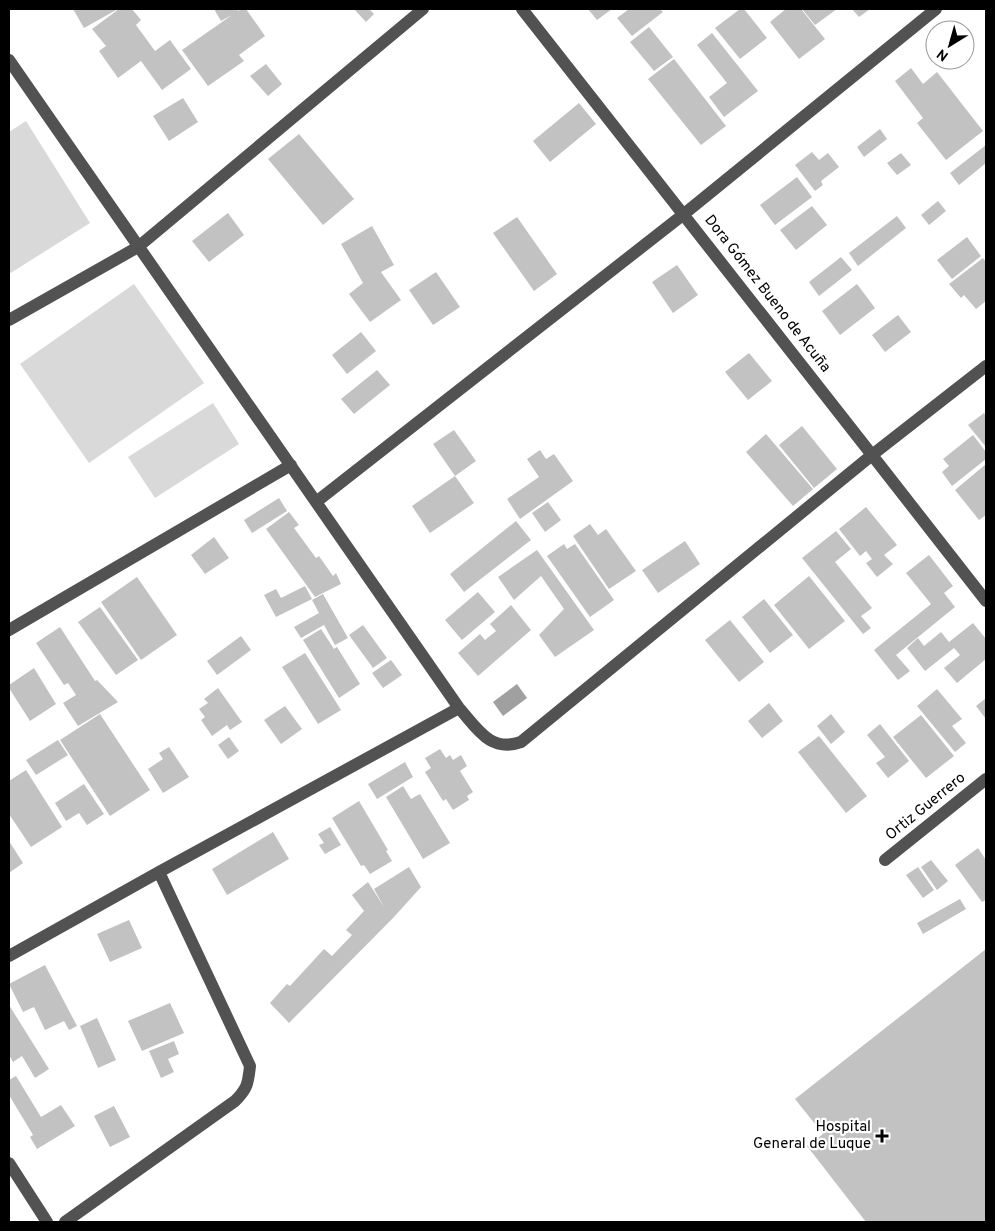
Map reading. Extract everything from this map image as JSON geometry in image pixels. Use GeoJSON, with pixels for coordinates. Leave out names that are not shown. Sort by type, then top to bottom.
{"type":"FeatureCollection","features":[{"type":"Feature","properties":{"kind":"street"},"geometry":{"type":"LineString","coordinates":[[9,320],[138,247],[423,9]]}},
{"type":"Feature","properties":{"kind":"street","name":"Dora Gómez Bueno de Acuña"},"geometry":{"type":"LineString","coordinates":[[522,9],[986,601]]}},
{"type":"Feature","properties":{"kind":"street"},"geometry":{"type":"LineString","coordinates":[[316,502],[684,214],[936,9]]}},
{"type":"Feature","properties":{"kind":"street"},"geometry":{"type":"LineString","coordinates":[[9,60],[459,708],[486,738],[494,743],[512,746],[521,742],[872,454],[986,366]]}},
{"type":"Feature","properties":{"kind":"street"},"geometry":{"type":"LineString","coordinates":[[9,630],[291,465]]}},
{"type":"Feature","properties":{"kind":"street"},"geometry":{"type":"LineString","coordinates":[[9,956],[459,708]]}},
{"type":"Feature","properties":{"kind":"street","name":"Ortiz Guerrero"},"geometry":{"type":"LineString","coordinates":[[885,860],[986,779]]}},
{"type":"Feature","properties":{"kind":"street"},"geometry":{"type":"LineString","coordinates":[[65,1222],[235,1101],[244,1092],[248,1082],[250,1066],[159,872]]}},
{"type":"Feature","properties":{"kind":"street"},"geometry":{"type":"LineString","coordinates":[[9,1163],[46,1222]]}},
{"type":"Feature","properties":{"kind":"shaded area"},"geometry":{"type":"Polygon","coordinates":[[[26,121],[90,223],[9,274],[9,132],[26,121]]]}},
{"type":"Feature","properties":{"kind":"shaded area"},"geometry":{"type":"Polygon","coordinates":[[[134,284],[204,383],[89,463],[20,364],[134,284]]]}},
{"type":"Feature","properties":{"kind":"shaded area"},"geometry":{"type":"Polygon","coordinates":[[[213,403],[239,444],[155,498],[128,457],[213,403]]]}},
{"type":"Feature","properties":{"kind":"shaded area"},"geometry":{"type":"Polygon","coordinates":[[[517,684],[527,698],[503,716],[493,702],[517,684]]]}},
{"type":"Feature","properties":{"kind":"building"},"geometry":{"type":"Polygon","coordinates":[[[73,9],[118,9],[84,28],[73,9]]]}},
{"type":"Feature","properties":{"kind":"building"},"geometry":{"type":"Polygon","coordinates":[[[119,9],[132,9],[141,20],[136,25],[155,51],[170,40],[191,69],[162,90],[141,61],[118,78],[99,51],[106,46],[92,29],[119,9]]]}},
{"type":"Feature","properties":{"kind":"building"},"geometry":{"type":"Polygon","coordinates":[[[214,9],[237,9],[238,11],[246,9],[265,36],[239,55],[244,61],[208,86],[182,50],[232,15],[221,21],[214,9]]]}},
{"type":"Feature","properties":{"kind":"building"},"geometry":{"type":"Polygon","coordinates":[[[354,9],[369,9],[374,14],[366,22],[354,9]]]}},
{"type":"Feature","properties":{"kind":"building"},"geometry":{"type":"Polygon","coordinates":[[[588,9],[612,9],[597,20],[588,9]]]}},
{"type":"Feature","properties":{"kind":"building"},"geometry":{"type":"Polygon","coordinates":[[[629,9],[660,9],[663,12],[632,36],[617,18],[629,9]]]}},
{"type":"Feature","properties":{"kind":"building"},"geometry":{"type":"Polygon","coordinates":[[[740,9],[744,9],[767,38],[740,59],[715,28],[740,9]]]}},
{"type":"Feature","properties":{"kind":"building"},"geometry":{"type":"Polygon","coordinates":[[[786,9],[801,9],[825,39],[799,59],[770,22],[786,9]]]}},
{"type":"Feature","properties":{"kind":"building"},"geometry":{"type":"Polygon","coordinates":[[[802,9],[837,9],[815,25],[802,9]]]}},
{"type":"Feature","properties":{"kind":"building"},"geometry":{"type":"Polygon","coordinates":[[[852,9],[870,9],[859,17],[852,9]]]}},
{"type":"Feature","properties":{"kind":"building"},"geometry":{"type":"Polygon","coordinates":[[[649,27],[673,57],[654,71],[630,42],[649,27]]]}},
{"type":"Feature","properties":{"kind":"building"},"geometry":{"type":"Polygon","coordinates":[[[712,33],[758,91],[724,117],[709,97],[727,83],[697,45],[712,33]]]}},
{"type":"Feature","properties":{"kind":"building"},"geometry":{"type":"Polygon","coordinates":[[[674,59],[726,126],[701,145],[648,79],[674,59]]]}},
{"type":"Feature","properties":{"kind":"building"},"geometry":{"type":"Polygon","coordinates":[[[266,64],[282,84],[268,96],[250,76],[266,64]]]}},
{"type":"Feature","properties":{"kind":"building"},"geometry":{"type":"Polygon","coordinates":[[[911,68],[923,84],[937,72],[983,131],[946,160],[917,123],[923,118],[895,81],[911,68]]]}},
{"type":"Feature","properties":{"kind":"building"},"geometry":{"type":"Polygon","coordinates":[[[183,98],[198,122],[169,141],[153,116],[183,98]]]}},
{"type":"Feature","properties":{"kind":"building"},"geometry":{"type":"Polygon","coordinates":[[[579,103],[596,124],[550,162],[533,141],[579,103]]]}},
{"type":"Feature","properties":{"kind":"building"},"geometry":{"type":"Polygon","coordinates":[[[880,129],[887,139],[864,157],[857,147],[880,129]]]}},
{"type":"Feature","properties":{"kind":"building"},"geometry":{"type":"Polygon","coordinates":[[[299,134],[354,199],[323,225],[268,159],[299,134]]]}},
{"type":"Feature","properties":{"kind":"building"},"geometry":{"type":"Polygon","coordinates":[[[986,145],[986,163],[959,185],[950,173],[986,145]]]}},
{"type":"Feature","properties":{"kind":"building"},"geometry":{"type":"Polygon","coordinates":[[[812,152],[819,160],[828,153],[839,167],[821,181],[823,185],[815,191],[795,165],[812,152]]]}},
{"type":"Feature","properties":{"kind":"building"},"geometry":{"type":"Polygon","coordinates":[[[901,153],[911,165],[897,175],[887,163],[901,153]]]}},
{"type":"Feature","properties":{"kind":"building"},"geometry":{"type":"Polygon","coordinates":[[[797,177],[812,197],[775,225],[760,205],[797,177]]]}},
{"type":"Feature","properties":{"kind":"building"},"geometry":{"type":"Polygon","coordinates":[[[938,201],[946,211],[929,225],[921,215],[938,201]]]}},
{"type":"Feature","properties":{"kind":"building"},"geometry":{"type":"Polygon","coordinates":[[[812,206],[827,225],[796,250],[780,230],[812,206]]]}},
{"type":"Feature","properties":{"kind":"building"},"geometry":{"type":"Polygon","coordinates":[[[228,213],[244,235],[209,262],[192,241],[228,213]]]}},
{"type":"Feature","properties":{"kind":"building"},"geometry":{"type":"Polygon","coordinates":[[[897,216],[906,228],[858,266],[849,253],[897,216]]]}},
{"type":"Feature","properties":{"kind":"building"},"geometry":{"type":"Polygon","coordinates":[[[517,217],[557,274],[534,291],[493,233],[517,217]]]}},
{"type":"Feature","properties":{"kind":"building"},"geometry":{"type":"Polygon","coordinates":[[[372,226],[394,265],[381,272],[401,300],[370,322],[349,294],[363,283],[341,244],[372,226]]]}},
{"type":"Feature","properties":{"kind":"building"},"geometry":{"type":"Polygon","coordinates":[[[967,237],[981,256],[952,279],[937,260],[967,237]]]}},
{"type":"Feature","properties":{"kind":"building"},"geometry":{"type":"Polygon","coordinates":[[[841,257],[852,270],[819,296],[809,282],[841,257]]]}},
{"type":"Feature","properties":{"kind":"building"},"geometry":{"type":"Polygon","coordinates":[[[983,258],[986,262],[986,301],[976,309],[964,295],[961,298],[949,284],[983,258]]]}},
{"type":"Feature","properties":{"kind":"building"},"geometry":{"type":"Polygon","coordinates":[[[677,265],[698,295],[673,313],[652,282],[677,265]]]}},
{"type":"Feature","properties":{"kind":"building"},"geometry":{"type":"Polygon","coordinates":[[[436,272],[460,307],[433,325],[409,290],[436,272]]]}},
{"type":"Feature","properties":{"kind":"building"},"geometry":{"type":"Polygon","coordinates":[[[857,284],[875,308],[840,335],[822,311],[857,284]]]}},
{"type":"Feature","properties":{"kind":"building"},"geometry":{"type":"Polygon","coordinates":[[[898,315],[911,332],[885,352],[872,335],[898,315]]]}},
{"type":"Feature","properties":{"kind":"building"},"geometry":{"type":"Polygon","coordinates":[[[361,332],[376,351],[347,374],[332,355],[361,332]]]}},
{"type":"Feature","properties":{"kind":"building"},"geometry":{"type":"Polygon","coordinates":[[[749,353],[772,381],[748,400],[725,372],[749,353]]]}},
{"type":"Feature","properties":{"kind":"building"},"geometry":{"type":"Polygon","coordinates":[[[377,370],[390,385],[354,414],[341,399],[377,370]]]}},
{"type":"Feature","properties":{"kind":"building"},"geometry":{"type":"Polygon","coordinates":[[[984,413],[986,416],[986,447],[968,425],[984,413]]]}},
{"type":"Feature","properties":{"kind":"building"},"geometry":{"type":"Polygon","coordinates":[[[802,426],[837,469],[814,488],[779,445],[802,426]]]}},
{"type":"Feature","properties":{"kind":"building"},"geometry":{"type":"Polygon","coordinates":[[[454,430],[476,461],[455,476],[433,444],[454,430]]]}},
{"type":"Feature","properties":{"kind":"building"},"geometry":{"type":"Polygon","coordinates":[[[766,434],[813,489],[793,506],[746,452],[766,434]]]}},
{"type":"Feature","properties":{"kind":"building"},"geometry":{"type":"Polygon","coordinates":[[[973,435],[986,452],[986,459],[952,486],[942,472],[949,466],[943,459],[973,435]]]}},
{"type":"Feature","properties":{"kind":"building"},"geometry":{"type":"Polygon","coordinates":[[[540,450],[546,459],[554,454],[573,481],[520,519],[507,499],[539,477],[527,459],[540,450]]]}},
{"type":"Feature","properties":{"kind":"building"},"geometry":{"type":"Polygon","coordinates":[[[986,464],[986,515],[979,520],[955,490],[986,464]]]}},
{"type":"Feature","properties":{"kind":"building"},"geometry":{"type":"Polygon","coordinates":[[[455,476],[474,503],[430,533],[412,506],[455,476]]]}},
{"type":"Feature","properties":{"kind":"building"},"geometry":{"type":"Polygon","coordinates":[[[279,498],[287,511],[252,533],[244,520],[279,498]]]}},
{"type":"Feature","properties":{"kind":"building"},"geometry":{"type":"Polygon","coordinates":[[[548,502],[561,520],[545,532],[532,513],[548,502]]]}},
{"type":"Feature","properties":{"kind":"building"},"geometry":{"type":"Polygon","coordinates":[[[866,507],[897,545],[884,555],[893,564],[877,577],[866,563],[872,559],[866,551],[860,556],[839,529],[866,507]]]}},
{"type":"Feature","properties":{"kind":"building"},"geometry":{"type":"Polygon","coordinates":[[[289,512],[299,525],[294,528],[316,558],[319,556],[333,576],[336,573],[341,584],[315,597],[266,529],[289,512]]]}},
{"type":"Feature","properties":{"kind":"building"},"geometry":{"type":"Polygon","coordinates":[[[516,521],[531,540],[464,592],[450,574],[516,521]]]}},
{"type":"Feature","properties":{"kind":"building"},"geometry":{"type":"Polygon","coordinates":[[[590,524],[598,535],[606,529],[636,571],[609,589],[573,536],[590,524]]]}},
{"type":"Feature","properties":{"kind":"building"},"geometry":{"type":"Polygon","coordinates":[[[836,531],[851,549],[835,562],[872,608],[861,616],[871,628],[863,634],[802,558],[836,531]]]}},
{"type":"Feature","properties":{"kind":"building"},"geometry":{"type":"Polygon","coordinates":[[[214,537],[229,558],[205,574],[191,555],[214,537]]]}},
{"type":"Feature","properties":{"kind":"building"},"geometry":{"type":"Polygon","coordinates":[[[685,541],[700,564],[658,593],[642,570],[685,541]]]}},
{"type":"Feature","properties":{"kind":"building"},"geometry":{"type":"Polygon","coordinates":[[[564,544],[567,549],[575,544],[614,600],[590,617],[547,556],[564,544]]]}},
{"type":"Feature","properties":{"kind":"building"},"geometry":{"type":"Polygon","coordinates":[[[537,550],[594,630],[555,657],[539,635],[564,609],[541,576],[514,600],[498,577],[537,550]]]}},
{"type":"Feature","properties":{"kind":"building"},"geometry":{"type":"Polygon","coordinates":[[[929,555],[953,586],[944,593],[955,607],[896,655],[910,671],[898,680],[874,650],[931,604],[906,573],[929,555]]]}},
{"type":"Feature","properties":{"kind":"building"},"geometry":{"type":"Polygon","coordinates":[[[809,576],[845,621],[809,649],[774,605],[809,576]]]}},
{"type":"Feature","properties":{"kind":"building"},"geometry":{"type":"Polygon","coordinates":[[[137,577],[177,635],[141,660],[101,602],[137,577]]]}},
{"type":"Feature","properties":{"kind":"building"},"geometry":{"type":"Polygon","coordinates":[[[305,586],[312,599],[276,617],[264,595],[276,589],[281,598],[305,586]]]}},
{"type":"Feature","properties":{"kind":"building"},"geometry":{"type":"Polygon","coordinates":[[[478,592],[495,612],[462,640],[445,620],[478,592]]]}},
{"type":"Feature","properties":{"kind":"building"},"geometry":{"type":"Polygon","coordinates":[[[323,594],[348,638],[335,645],[324,625],[301,638],[294,627],[319,613],[312,600],[323,594]]]}},
{"type":"Feature","properties":{"kind":"building"},"geometry":{"type":"Polygon","coordinates":[[[764,599],[793,635],[770,653],[742,617],[764,599]]]}},
{"type":"Feature","properties":{"kind":"building"},"geometry":{"type":"Polygon","coordinates":[[[511,605],[531,630],[478,676],[458,653],[480,634],[485,640],[496,631],[490,624],[511,605]]]}},
{"type":"Feature","properties":{"kind":"building"},"geometry":{"type":"Polygon","coordinates":[[[100,607],[138,660],[116,675],[78,622],[100,607]]]}},
{"type":"Feature","properties":{"kind":"building"},"geometry":{"type":"Polygon","coordinates":[[[730,620],[764,662],[739,682],[705,640],[730,620]]]}},
{"type":"Feature","properties":{"kind":"building"},"geometry":{"type":"Polygon","coordinates":[[[973,623],[986,639],[986,659],[957,683],[944,668],[960,655],[954,648],[925,671],[907,648],[918,638],[924,646],[941,632],[949,642],[973,623]]]}},
{"type":"Feature","properties":{"kind":"building"},"geometry":{"type":"Polygon","coordinates":[[[363,625],[387,658],[373,668],[349,635],[363,625]]]}},
{"type":"Feature","properties":{"kind":"building"},"geometry":{"type":"Polygon","coordinates":[[[60,627],[95,681],[97,680],[118,702],[78,726],[63,703],[76,695],[68,683],[64,685],[36,643],[60,627]]]}},
{"type":"Feature","properties":{"kind":"building"},"geometry":{"type":"Polygon","coordinates":[[[321,629],[334,649],[337,647],[360,684],[339,698],[303,640],[321,629]]]}},
{"type":"Feature","properties":{"kind":"building"},"geometry":{"type":"Polygon","coordinates":[[[241,636],[251,650],[217,675],[207,661],[241,636]]]}},
{"type":"Feature","properties":{"kind":"building"},"geometry":{"type":"Polygon","coordinates":[[[305,653],[341,710],[318,724],[282,667],[305,653]]]}},
{"type":"Feature","properties":{"kind":"building"},"geometry":{"type":"Polygon","coordinates":[[[391,660],[402,675],[383,688],[372,673],[391,660]]]}},
{"type":"Feature","properties":{"kind":"building"},"geometry":{"type":"Polygon","coordinates":[[[34,668],[56,704],[30,721],[9,688],[9,685],[34,668]]]}},
{"type":"Feature","properties":{"kind":"building"},"geometry":{"type":"Polygon","coordinates":[[[218,688],[242,722],[230,730],[227,725],[212,736],[201,720],[205,717],[199,709],[208,703],[204,699],[218,688]]]}},
{"type":"Feature","properties":{"kind":"building"},"geometry":{"type":"Polygon","coordinates":[[[937,689],[962,719],[952,726],[966,743],[955,752],[917,706],[937,689]]]}},
{"type":"Feature","properties":{"kind":"building"},"geometry":{"type":"Polygon","coordinates":[[[986,698],[986,719],[976,706],[986,698]]]}},
{"type":"Feature","properties":{"kind":"building"},"geometry":{"type":"Polygon","coordinates":[[[769,703],[783,721],[762,738],[748,721],[769,703]]]}},
{"type":"Feature","properties":{"kind":"building"},"geometry":{"type":"Polygon","coordinates":[[[285,706],[302,729],[281,744],[264,720],[285,706]]]}},
{"type":"Feature","properties":{"kind":"building"},"geometry":{"type":"Polygon","coordinates":[[[100,714],[150,790],[110,816],[60,740],[100,714]]]}},
{"type":"Feature","properties":{"kind":"building"},"geometry":{"type":"Polygon","coordinates":[[[831,714],[845,732],[831,744],[817,726],[831,714]]]}},
{"type":"Feature","properties":{"kind":"building"},"geometry":{"type":"Polygon","coordinates":[[[921,715],[954,756],[926,778],[893,737],[921,715]]]}},
{"type":"Feature","properties":{"kind":"building"},"geometry":{"type":"Polygon","coordinates":[[[880,724],[909,761],[888,778],[876,763],[885,757],[867,735],[880,724]]]}},
{"type":"Feature","properties":{"kind":"building"},"geometry":{"type":"Polygon","coordinates":[[[819,736],[867,796],[846,813],[798,752],[819,736]]]}},
{"type":"Feature","properties":{"kind":"building"},"geometry":{"type":"Polygon","coordinates":[[[229,737],[239,751],[228,759],[218,745],[229,737]]]}},
{"type":"Feature","properties":{"kind":"building"},"geometry":{"type":"Polygon","coordinates":[[[58,740],[68,755],[36,775],[26,760],[58,740]]]}},
{"type":"Feature","properties":{"kind":"building"},"geometry":{"type":"Polygon","coordinates":[[[169,747],[189,777],[163,793],[148,769],[163,759],[159,753],[169,747]]]}},
{"type":"Feature","properties":{"kind":"building"},"geometry":{"type":"Polygon","coordinates":[[[440,749],[446,758],[450,755],[453,760],[461,755],[467,766],[460,771],[473,792],[467,796],[469,800],[453,810],[446,799],[443,801],[425,772],[431,768],[425,758],[440,749]]]}},
{"type":"Feature","properties":{"kind":"building"},"geometry":{"type":"Polygon","coordinates":[[[405,762],[413,777],[377,799],[368,784],[405,762]]]}},
{"type":"Feature","properties":{"kind":"building"},"geometry":{"type":"Polygon","coordinates":[[[26,770],[62,827],[31,847],[9,814],[9,781],[26,770]]]}},
{"type":"Feature","properties":{"kind":"building"},"geometry":{"type":"Polygon","coordinates":[[[84,784],[104,814],[87,825],[79,813],[66,821],[55,803],[84,784]]]}},
{"type":"Feature","properties":{"kind":"building"},"geometry":{"type":"Polygon","coordinates":[[[403,786],[411,799],[420,794],[450,843],[423,859],[386,797],[403,786]]]}},
{"type":"Feature","properties":{"kind":"building"},"geometry":{"type":"Polygon","coordinates":[[[359,801],[388,850],[386,851],[392,861],[370,874],[364,865],[361,866],[332,818],[359,801]]]}},
{"type":"Feature","properties":{"kind":"building"},"geometry":{"type":"Polygon","coordinates":[[[330,827],[341,845],[325,854],[319,845],[324,843],[318,834],[330,827]]]}},
{"type":"Feature","properties":{"kind":"building"},"geometry":{"type":"Polygon","coordinates":[[[273,832],[289,859],[227,895],[212,869],[273,832]]]}},
{"type":"Feature","properties":{"kind":"building"},"geometry":{"type":"Polygon","coordinates":[[[9,841],[23,863],[9,873],[9,841]]]}},
{"type":"Feature","properties":{"kind":"building"},"geometry":{"type":"Polygon","coordinates":[[[978,848],[986,860],[986,900],[982,902],[955,865],[978,848]]]}},
{"type":"Feature","properties":{"kind":"building"},"geometry":{"type":"Polygon","coordinates":[[[931,860],[948,881],[937,890],[921,867],[931,860]]]}},
{"type":"Feature","properties":{"kind":"building"},"geometry":{"type":"Polygon","coordinates":[[[409,867],[421,887],[394,917],[289,1023],[270,1003],[287,984],[290,986],[324,949],[332,956],[352,935],[346,930],[364,911],[352,895],[368,882],[384,907],[374,889],[409,867]]]}},
{"type":"Feature","properties":{"kind":"building"},"geometry":{"type":"Polygon","coordinates":[[[918,867],[934,890],[923,898],[906,875],[918,867]]]}},
{"type":"Feature","properties":{"kind":"building"},"geometry":{"type":"Polygon","coordinates":[[[960,899],[966,909],[923,934],[917,923],[960,899]]]}},
{"type":"Feature","properties":{"kind":"building"},"geometry":{"type":"Polygon","coordinates":[[[129,920],[142,948],[110,962],[97,934],[129,920]]]}},
{"type":"Feature","properties":{"kind":"building","name":"Hospital General de Luque"},"geometry":{"type":"Polygon","coordinates":[[[986,949],[986,1222],[866,1222],[807,1146],[823,1134],[795,1099],[986,949]]]}},
{"type":"Feature","properties":{"kind":"building"},"geometry":{"type":"Polygon","coordinates":[[[45,965],[77,1026],[69,1030],[64,1021],[45,1030],[34,1007],[23,1012],[9,984],[45,965]]]}},
{"type":"Feature","properties":{"kind":"building"},"geometry":{"type":"Polygon","coordinates":[[[170,1003],[184,1033],[142,1051],[128,1021],[170,1003]]]}},
{"type":"Feature","properties":{"kind":"building"},"geometry":{"type":"Polygon","coordinates":[[[9,1005],[49,1069],[35,1078],[22,1056],[13,1062],[9,1055],[9,1005]]]}},
{"type":"Feature","properties":{"kind":"building"},"geometry":{"type":"Polygon","coordinates":[[[97,1018],[116,1060],[98,1068],[80,1026],[97,1018]]]}},
{"type":"Feature","properties":{"kind":"building"},"geometry":{"type":"Polygon","coordinates":[[[174,1041],[179,1054],[168,1059],[174,1072],[161,1078],[149,1051],[174,1041]]]}},
{"type":"Feature","properties":{"kind":"building"},"geometry":{"type":"Polygon","coordinates":[[[16,1076],[41,1117],[61,1105],[75,1126],[37,1149],[30,1137],[33,1135],[9,1095],[9,1080],[16,1076]]]}},
{"type":"Feature","properties":{"kind":"building"},"geometry":{"type":"Polygon","coordinates":[[[114,1106],[130,1137],[110,1147],[94,1116],[114,1106]]]}},
{"type":"Feature","properties":{"kind":"place","name":"Hospital General de Luque"},"geometry":{"type":"Point","coordinates":[882,1136]}}]}
